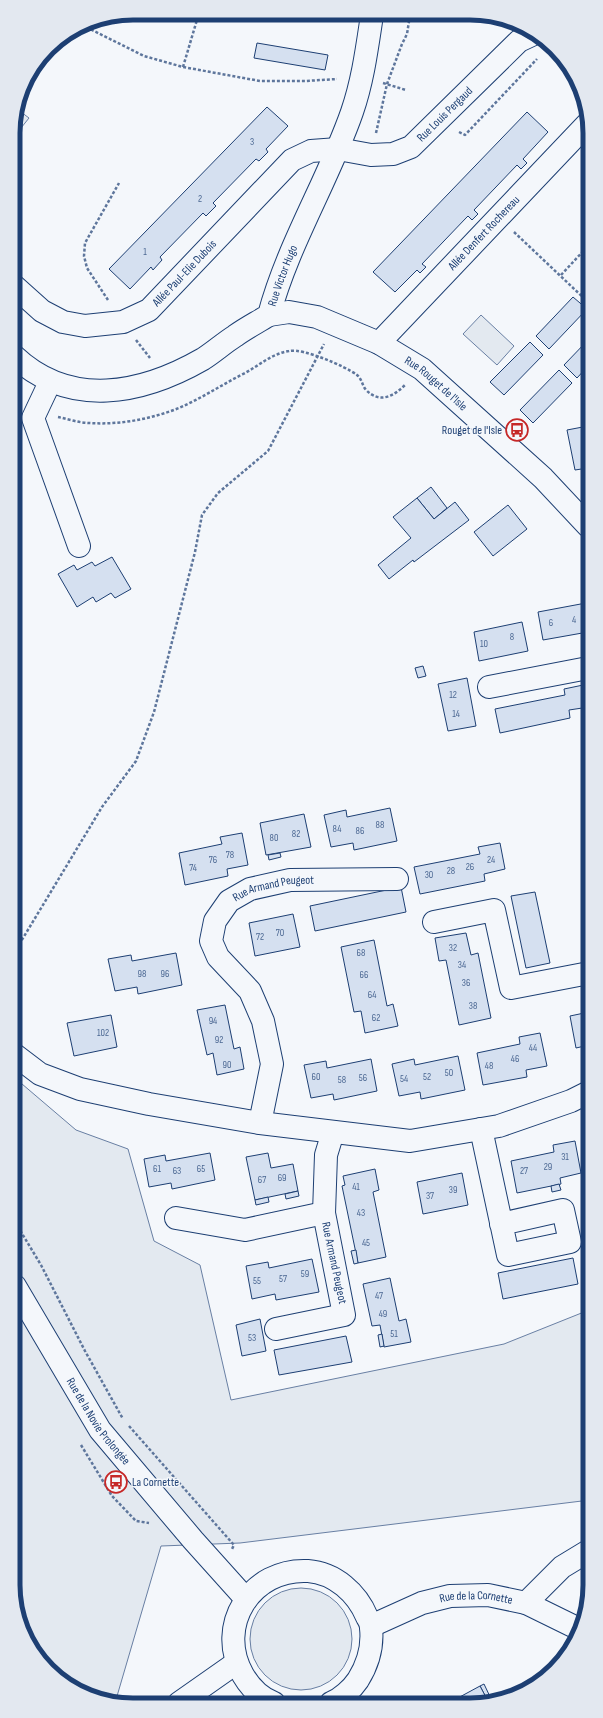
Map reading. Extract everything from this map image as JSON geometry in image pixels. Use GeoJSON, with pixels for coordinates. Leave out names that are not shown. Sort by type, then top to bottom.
{"type":"FeatureCollection","features":[{"type":"Feature","properties":{"kind":"street","name":"Rue Victor Hugo"},"geometry":{"type":"LineString","coordinates":[[20,362],[50,382],[90,392],[134,388],[165,378],[204,358],[236,335],[269,315],[277,286],[338,149],[352,113],[363,77],[371,20]]}},
{"type":"Feature","properties":{"kind":"street","name":"Rue Louis Pergaud"},"geometry":{"type":"LineString","coordinates":[[338,149],[371,155],[393,154],[410,147],[519,41],[529,36]]}},
{"type":"Feature","properties":{"kind":"street","name":"Allée Denfert Rochereau"},"geometry":{"type":"LineString","coordinates":[[378,343],[583,128]]}},
{"type":"Feature","properties":{"kind":"street","name":"Allée Paul-Elie Dubois"},"geometry":{"type":"LineString","coordinates":[[20,291],[42,311],[63,322],[85,326],[123,322],[149,310],[292,160],[311,151],[338,149]]}},
{"type":"Feature","properties":{"kind":"street","name":"Rue Rouget de l'Isle"},"geometry":{"type":"LineString","coordinates":[[269,315],[289,312],[317,317],[378,343],[422,369],[543,478],[583,521]]}},
{"type":"Feature","properties":{"kind":"street"},"geometry":{"type":"LineString","coordinates":[[50,382],[33,418],[79,546]]}},
{"type":"Feature","properties":{"kind":"street"},"geometry":{"type":"LineString","coordinates":[[489,687],[583,669]]}},
{"type":"Feature","properties":{"kind":"street","name":"Rue Armand Peugeot"},"geometry":{"type":"LineString","coordinates":[[260,1123],[272,1064],[263,1021],[250,991],[218,957],[211,941],[215,921],[229,901],[250,889],[290,880],[397,879]]}},
{"type":"Feature","properties":{"kind":"street"},"geometry":{"type":"LineString","coordinates":[[434,922],[494,910],[511,988],[583,974]]}},
{"type":"Feature","properties":{"kind":"street"},"geometry":{"type":"LineString","coordinates":[[20,1059],[40,1074],[80,1089],[149,1104],[260,1123],[410,1141],[506,1124],[571,1101],[583,1095]]}},
{"type":"Feature","properties":{"kind":"street"},"geometry":{"type":"LineString","coordinates":[[481,1129],[501,1224]]}},
{"type":"Feature","properties":{"kind":"street","name":"Rue Armand Peugeot"},"geometry":{"type":"LineString","coordinates":[[276,1329],[344,1315],[324,1213],[326,1155],[333,1132]]}},
{"type":"Feature","properties":{"kind":"street","name":"Rue Armand Peugeot"},"geometry":{"type":"LineString","coordinates":[[176,1218],[245,1230],[324,1213]]}},
{"type":"Feature","properties":{"kind":"street","name":"Rue de la Novie Prolongée"},"geometry":{"type":"LineString","coordinates":[[20,1294],[100,1430],[246,1599]]}},
{"type":"Feature","properties":{"kind":"street"},"geometry":{"type":"LineString","coordinates":[[526,1603],[562,1567],[583,1554]]}},
{"type":"Feature","properties":{"kind":"street"},"geometry":{"type":"LineString","coordinates":[[264,1698],[248,1684],[236,1663],[233,1645],[234,1627],[240,1609],[246,1599],[266,1580],[287,1572],[308,1571],[330,1576],[348,1588],[362,1605],[371,1626],[371,1647],[365,1669],[352,1688],[338,1698]]}},
{"type":"Feature","properties":{"kind":"street","name":"Rue de la Cornette"},"geometry":{"type":"LineString","coordinates":[[371,1626],[422,1603],[450,1596],[488,1595],[526,1603],[575,1627]]}},
{"type":"Feature","properties":{"kind":"street"},"geometry":{"type":"LineString","coordinates":[[186,1698],[236,1663]]}},
{"type":"Feature","properties":{"kind":"path"},"geometry":{"type":"LineString","coordinates":[[183,67],[197,20]]}},
{"type":"Feature","properties":{"kind":"path"},"geometry":{"type":"LineString","coordinates":[[371,155],[387,84],[407,34],[409,20]]}},
{"type":"Feature","properties":{"kind":"path"},"geometry":{"type":"LineString","coordinates":[[90,29],[144,56],[183,67],[260,81],[306,81],[363,77]]}},
{"type":"Feature","properties":{"kind":"path"},"geometry":{"type":"LineString","coordinates":[[119,183],[85,243],[84,256],[87,268],[123,322],[165,378]]}},
{"type":"Feature","properties":{"kind":"path"},"geometry":{"type":"LineString","coordinates":[[498,217],[583,297]]}},
{"type":"Feature","properties":{"kind":"path"},"geometry":{"type":"LineString","coordinates":[[560,275],[583,251]]}},
{"type":"Feature","properties":{"kind":"path"},"geometry":{"type":"LineString","coordinates":[[20,943],[102,808],[136,761],[154,712],[202,515],[218,492],[268,451],[335,324]]}},
{"type":"Feature","properties":{"kind":"path"},"geometry":{"type":"LineString","coordinates":[[33,418],[43,415],[89,423],[116,423],[140,419],[180,407],[244,374],[271,356],[290,350],[307,352],[355,374],[362,380],[366,389],[375,395],[385,398],[396,394],[422,369]]}},
{"type":"Feature","properties":{"kind":"path"},"geometry":{"type":"LineString","coordinates":[[20,1230],[41,1265],[85,1351],[123,1419],[234,1545],[222,1572]]}},
{"type":"Feature","properties":{"kind":"shaded area"},"geometry":{"type":"Polygon","coordinates":[[[22,113],[29,118],[20,129],[22,113]]]}},
{"type":"Feature","properties":{"kind":"shaded area"},"geometry":{"type":"Polygon","coordinates":[[[481,315],[514,346],[497,365],[463,334],[481,315]]]}},
{"type":"Feature","properties":{"kind":"shaded area"},"geometry":{"type":"Polygon","coordinates":[[[20,1082],[76,1130],[128,1149],[154,1241],[200,1265],[231,1400],[504,1344],[583,1312],[583,1501],[240,1543],[161,1546],[117,1697],[96,1692],[70,1679],[58,1670],[43,1654],[32,1635],[26,1622],[20,1593],[20,1082]]]}},
{"type":"Feature","properties":{"kind":"shaded area"},"geometry":{"type":"Polygon","coordinates":[[[301,1588],[321,1592],[329,1596],[337,1603],[344,1611],[348,1619],[352,1639],[348,1659],[344,1667],[337,1675],[329,1682],[321,1686],[301,1690],[281,1686],[273,1682],[265,1675],[258,1667],[254,1659],[250,1639],[254,1619],[258,1611],[265,1603],[273,1596],[281,1592],[301,1588]]]}},
{"type":"Feature","properties":{"kind":"building"},"geometry":{"type":"Polygon","coordinates":[[[257,43],[328,55],[325,70],[254,58],[257,43]]]}},
{"type":"Feature","properties":{"kind":"building"},"geometry":{"type":"Polygon","coordinates":[[[267,107],[288,126],[266,149],[268,152],[259,161],[256,159],[213,203],[216,206],[206,216],[203,213],[160,257],[162,260],[153,270],[151,267],[130,289],[109,269],[267,107]]]}},
{"type":"Feature","properties":{"kind":"building"},"geometry":{"type":"Polygon","coordinates":[[[527,112],[548,132],[523,159],[527,163],[521,169],[517,165],[474,210],[478,214],[472,220],[468,216],[422,264],[426,267],[420,273],[417,270],[395,292],[373,272],[527,112]]]}},
{"type":"Feature","properties":{"kind":"building"},"geometry":{"type":"Polygon","coordinates":[[[573,297],[583,306],[583,313],[549,349],[536,336],[573,297]]]}},
{"type":"Feature","properties":{"kind":"building"},"geometry":{"type":"Polygon","coordinates":[[[530,342],[543,355],[504,395],[490,382],[530,342]]]}},
{"type":"Feature","properties":{"kind":"building"},"geometry":{"type":"Polygon","coordinates":[[[583,345],[583,371],[577,378],[564,365],[583,345]]]}},
{"type":"Feature","properties":{"kind":"building"},"geometry":{"type":"Polygon","coordinates":[[[559,370],[572,383],[533,423],[520,410],[559,370]]]}},
{"type":"Feature","properties":{"kind":"building"},"geometry":{"type":"Polygon","coordinates":[[[583,427],[583,469],[575,470],[567,430],[583,427]]]}},
{"type":"Feature","properties":{"kind":"building"},"geometry":{"type":"Polygon","coordinates":[[[431,487],[447,508],[434,519],[417,498],[431,487]]]}},
{"type":"Feature","properties":{"kind":"building"},"geometry":{"type":"Polygon","coordinates":[[[417,498],[434,519],[455,502],[469,520],[389,579],[378,565],[411,538],[393,517],[417,498]]]}},
{"type":"Feature","properties":{"kind":"building"},"geometry":{"type":"Polygon","coordinates":[[[508,505],[527,529],[493,556],[474,532],[508,505]]]}},
{"type":"Feature","properties":{"kind":"building"},"geometry":{"type":"Polygon","coordinates":[[[112,557],[131,589],[115,598],[111,593],[96,602],[93,597],[77,607],[58,574],[74,565],[77,570],[92,562],[95,566],[112,557]]]}},
{"type":"Feature","properties":{"kind":"building"},"geometry":{"type":"Polygon","coordinates":[[[583,604],[583,633],[543,640],[538,612],[583,604]]]}},
{"type":"Feature","properties":{"kind":"building"},"geometry":{"type":"Polygon","coordinates":[[[522,622],[528,651],[479,661],[474,632],[522,622]]]}},
{"type":"Feature","properties":{"kind":"building"},"geometry":{"type":"Polygon","coordinates":[[[423,666],[426,676],[418,678],[415,668],[423,666]]]}},
{"type":"Feature","properties":{"kind":"building"},"geometry":{"type":"Polygon","coordinates":[[[467,678],[476,726],[448,731],[438,684],[467,678]]]}},
{"type":"Feature","properties":{"kind":"building"},"geometry":{"type":"Polygon","coordinates":[[[583,685],[583,708],[569,710],[570,718],[500,733],[495,709],[565,695],[564,689],[583,685]]]}},
{"type":"Feature","properties":{"kind":"building"},"geometry":{"type":"Polygon","coordinates":[[[390,808],[397,841],[354,850],[353,843],[331,847],[324,815],[346,810],[347,817],[390,808]]]}},
{"type":"Feature","properties":{"kind":"building"},"geometry":{"type":"Polygon","coordinates":[[[304,814],[311,847],[266,855],[260,823],[304,814]]]}},
{"type":"Feature","properties":{"kind":"building"},"geometry":{"type":"Polygon","coordinates":[[[242,833],[248,865],[227,869],[228,876],[185,885],[179,853],[222,844],[220,837],[242,833]]]}},
{"type":"Feature","properties":{"kind":"building"},"geometry":{"type":"Polygon","coordinates":[[[500,843],[505,869],[484,874],[485,881],[420,894],[414,867],[480,854],[478,847],[500,843]]]}},
{"type":"Feature","properties":{"kind":"building"},"geometry":{"type":"Polygon","coordinates":[[[280,853],[281,857],[269,860],[268,855],[280,853]]]}},
{"type":"Feature","properties":{"kind":"building"},"geometry":{"type":"Polygon","coordinates":[[[401,887],[406,912],[315,931],[310,906],[401,887]]]}},
{"type":"Feature","properties":{"kind":"building"},"geometry":{"type":"Polygon","coordinates":[[[535,892],[550,963],[526,968],[511,896],[535,892]]]}},
{"type":"Feature","properties":{"kind":"building"},"geometry":{"type":"Polygon","coordinates":[[[293,914],[300,947],[255,956],[249,923],[293,914]]]}},
{"type":"Feature","properties":{"kind":"building"},"geometry":{"type":"Polygon","coordinates":[[[466,933],[471,955],[478,953],[491,1018],[459,1025],[446,960],[439,961],[435,938],[466,933]]]}},
{"type":"Feature","properties":{"kind":"building"},"geometry":{"type":"Polygon","coordinates":[[[374,940],[387,1006],[393,1004],[398,1026],[365,1033],[361,1011],[354,1012],[341,947],[374,940]]]}},
{"type":"Feature","properties":{"kind":"building"},"geometry":{"type":"Polygon","coordinates":[[[176,953],[182,985],[138,994],[137,987],[115,991],[108,959],[131,955],[132,961],[176,953]]]}},
{"type":"Feature","properties":{"kind":"building"},"geometry":{"type":"Polygon","coordinates":[[[225,1005],[234,1049],[240,1047],[244,1069],[217,1075],[213,1053],[207,1055],[197,1010],[225,1005]]]}},
{"type":"Feature","properties":{"kind":"building"},"geometry":{"type":"Polygon","coordinates":[[[583,1013],[583,1046],[576,1048],[570,1016],[583,1013]]]}},
{"type":"Feature","properties":{"kind":"building"},"geometry":{"type":"Polygon","coordinates":[[[111,1015],[117,1047],[74,1056],[67,1023],[111,1015]]]}},
{"type":"Feature","properties":{"kind":"building"},"geometry":{"type":"Polygon","coordinates":[[[540,1033],[547,1066],[526,1070],[527,1077],[483,1085],[477,1053],[520,1044],[519,1037],[540,1033]]]}},
{"type":"Feature","properties":{"kind":"building"},"geometry":{"type":"Polygon","coordinates":[[[458,1056],[465,1090],[421,1099],[420,1092],[399,1096],[392,1064],[414,1059],[415,1065],[458,1056]]]}},
{"type":"Feature","properties":{"kind":"building"},"geometry":{"type":"Polygon","coordinates":[[[371,1059],[377,1091],[334,1100],[333,1094],[311,1098],[304,1065],[326,1061],[327,1068],[371,1059]]]}},
{"type":"Feature","properties":{"kind":"building"},"geometry":{"type":"Polygon","coordinates":[[[575,1141],[581,1173],[560,1178],[561,1184],[517,1193],[511,1161],[554,1152],[553,1145],[575,1141]]]}},
{"type":"Feature","properties":{"kind":"building"},"geometry":{"type":"Polygon","coordinates":[[[210,1153],[215,1180],[172,1189],[171,1183],[149,1187],[144,1159],[165,1155],[166,1161],[210,1153]]]}},
{"type":"Feature","properties":{"kind":"building"},"geometry":{"type":"Polygon","coordinates":[[[268,1153],[271,1168],[293,1164],[298,1191],[255,1200],[246,1157],[268,1153]]]}},
{"type":"Feature","properties":{"kind":"building"},"geometry":{"type":"Polygon","coordinates":[[[375,1169],[379,1190],[373,1192],[386,1257],[358,1263],[342,1186],[345,1185],[343,1176],[375,1169]]]}},
{"type":"Feature","properties":{"kind":"building"},"geometry":{"type":"Polygon","coordinates":[[[462,1173],[468,1205],[423,1214],[417,1182],[462,1173]]]}},
{"type":"Feature","properties":{"kind":"building"},"geometry":{"type":"Polygon","coordinates":[[[559,1184],[561,1190],[552,1192],[551,1186],[559,1184]]]}},
{"type":"Feature","properties":{"kind":"building"},"geometry":{"type":"Polygon","coordinates":[[[298,1191],[299,1196],[286,1199],[285,1194],[298,1191]]]}},
{"type":"Feature","properties":{"kind":"building"},"geometry":{"type":"Polygon","coordinates":[[[268,1197],[269,1202],[256,1205],[255,1200],[268,1197]]]}},
{"type":"Feature","properties":{"kind":"building"},"geometry":{"type":"Polygon","coordinates":[[[356,1250],[358,1263],[354,1264],[351,1251],[356,1250]]]}},
{"type":"Feature","properties":{"kind":"building"},"geometry":{"type":"Polygon","coordinates":[[[573,1258],[578,1284],[503,1299],[498,1273],[573,1258]]]}},
{"type":"Feature","properties":{"kind":"building"},"geometry":{"type":"Polygon","coordinates":[[[312,1259],[319,1292],[276,1300],[275,1294],[252,1299],[246,1266],[268,1262],[269,1268],[312,1259]]]}},
{"type":"Feature","properties":{"kind":"building"},"geometry":{"type":"Polygon","coordinates":[[[390,1278],[399,1321],[406,1319],[411,1342],[384,1347],[380,1325],[372,1326],[363,1284],[390,1278]]]}},
{"type":"Feature","properties":{"kind":"building"},"geometry":{"type":"Polygon","coordinates":[[[260,1319],[266,1351],[242,1356],[236,1325],[260,1319]]]}},
{"type":"Feature","properties":{"kind":"building"},"geometry":{"type":"Polygon","coordinates":[[[382,1334],[384,1346],[380,1347],[378,1335],[382,1334]]]}},
{"type":"Feature","properties":{"kind":"building"},"geometry":{"type":"Polygon","coordinates":[[[346,1336],[352,1362],[279,1375],[274,1350],[346,1336]]]}},
{"type":"Feature","properties":{"kind":"building"},"geometry":{"type":"Polygon","coordinates":[[[484,1684],[490,1696],[486,1697],[480,1686],[484,1684]]]}},
{"type":"Feature","properties":{"kind":"building"},"geometry":{"type":"Polygon","coordinates":[[[480,1686],[486,1697],[470,1698],[458,1698],[480,1686]]]}},
{"type":"Feature","properties":{"kind":"place","name":"Rouget de l'Isle"},"geometry":{"type":"Point","coordinates":[517,430]}},
{"type":"Feature","properties":{"kind":"place","name":"La Cornette"},"geometry":{"type":"Point","coordinates":[116,1482]}}]}
